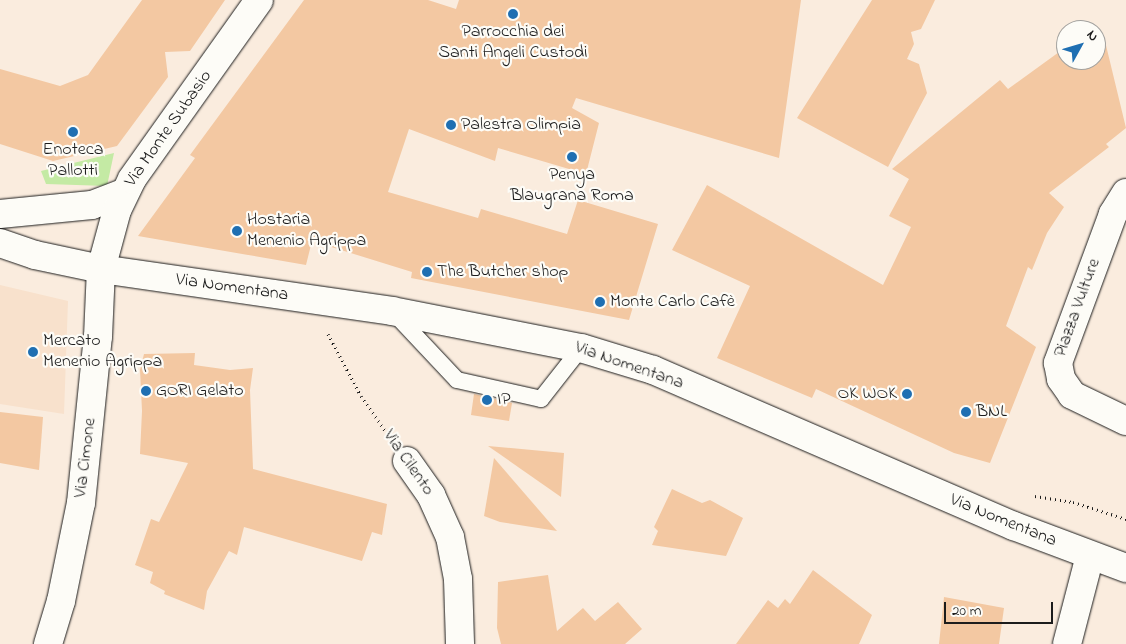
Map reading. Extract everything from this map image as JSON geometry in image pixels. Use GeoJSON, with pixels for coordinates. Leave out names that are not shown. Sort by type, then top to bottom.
{"type":"FeatureCollection","features":[{"type":"Feature","properties":{"kind":"main road","name":"Via Monte Subasio"},"geometry":{"type":"LineString","coordinates":[[101,269],[124,193],[259,0]]}},
{"type":"Feature","properties":{"kind":"main road"},"geometry":{"type":"LineString","coordinates":[[0,214],[92,205],[124,193]]}},
{"type":"Feature","properties":{"kind":"main road","name":"Piazza Vulture"},"geometry":{"type":"LineString","coordinates":[[1126,193],[1112,214],[1058,363],[1061,379],[1072,395],[1126,421]]}},
{"type":"Feature","properties":{"kind":"main road","name":"Via Nomentana"},"geometry":{"type":"LineString","coordinates":[[0,243],[35,255],[101,269],[392,311],[581,348],[654,370],[978,511],[1090,556],[1126,568]]}},
{"type":"Feature","properties":{"kind":"main road","name":"Via Cimone"},"geometry":{"type":"LineString","coordinates":[[48,644],[61,602],[81,503],[98,337],[101,269]]}},
{"type":"Feature","properties":{"kind":"main road","name":"Via Cilento"},"geometry":{"type":"LineString","coordinates":[[407,461],[431,495],[450,537],[458,579],[460,644]]}},
{"type":"Feature","properties":{"kind":"main road"},"geometry":{"type":"LineString","coordinates":[[1067,644],[1090,556]]}},
{"type":"Feature","properties":{"kind":"lane"},"geometry":{"type":"LineString","coordinates":[[392,311],[457,380],[541,399],[581,348]]}},
{"type":"Feature","properties":{"kind":"path","name":"Via Cilento"},"geometry":{"type":"LineString","coordinates":[[309,299],[361,396],[407,461]]}},
{"type":"Feature","properties":{"kind":"path"},"geometry":{"type":"LineString","coordinates":[[1033,496],[1073,502],[1126,519]]}},
{"type":"Feature","properties":{"kind":"shaded area","name":"Mercato Menenio Agrippa"},"geometry":{"type":"Polygon","coordinates":[[[0,285],[68,301],[64,414],[0,404],[0,285]]]}},
{"type":"Feature","properties":{"kind":"green space"},"geometry":{"type":"Polygon","coordinates":[[[114,153],[107,186],[46,184],[41,171],[114,153]]]}},
{"type":"Feature","properties":{"kind":"building"},"geometry":{"type":"Polygon","coordinates":[[[142,0],[225,0],[190,51],[165,52],[168,77],[117,146],[53,161],[0,144],[0,69],[60,86],[88,75],[142,0]]]}},
{"type":"Feature","properties":{"kind":"building"},"geometry":{"type":"Polygon","coordinates":[[[304,0],[428,0],[456,9],[459,0],[801,0],[779,158],[576,98],[572,108],[599,123],[586,174],[498,148],[495,161],[409,129],[388,192],[478,218],[481,209],[567,234],[578,200],[658,224],[629,320],[411,278],[412,272],[312,241],[306,265],[138,236],[195,158],[190,155],[304,0]]]}},
{"type":"Feature","properties":{"kind":"building"},"geometry":{"type":"Polygon","coordinates":[[[872,0],[935,0],[921,29],[911,32],[914,44],[907,59],[919,64],[927,93],[888,167],[797,118],[872,0]]]}},
{"type":"Feature","properties":{"kind":"building"},"geometry":{"type":"Polygon","coordinates":[[[1106,45],[1126,128],[1106,144],[1109,147],[1049,193],[1064,207],[1047,233],[1032,270],[1028,267],[1006,326],[1036,347],[990,463],[954,453],[816,389],[812,398],[717,358],[750,286],[672,250],[707,185],[883,285],[911,227],[889,216],[909,179],[892,169],[1000,80],[1008,89],[1056,54],[1056,70],[1106,70],[1106,45]]]}},
{"type":"Feature","properties":{"kind":"building"},"geometry":{"type":"Polygon","coordinates":[[[195,353],[194,365],[230,370],[253,368],[250,390],[253,469],[387,504],[382,535],[372,532],[362,561],[244,527],[237,555],[229,551],[207,591],[204,610],[164,594],[165,591],[150,583],[153,572],[135,565],[151,519],[159,522],[188,463],[140,454],[142,411],[140,370],[144,354],[195,353]]]}},
{"type":"Feature","properties":{"kind":"building"},"geometry":{"type":"Polygon","coordinates":[[[474,394],[512,403],[509,421],[471,415],[474,394]]]}},
{"type":"Feature","properties":{"kind":"building"},"geometry":{"type":"Polygon","coordinates":[[[0,412],[43,417],[39,470],[0,463],[0,412]]]}},
{"type":"Feature","properties":{"kind":"building"},"geometry":{"type":"Polygon","coordinates":[[[488,446],[564,453],[561,497],[488,446]]]}},
{"type":"Feature","properties":{"kind":"building"},"geometry":{"type":"Polygon","coordinates":[[[494,458],[557,531],[500,522],[484,516],[494,458]]]}},
{"type":"Feature","properties":{"kind":"building"},"geometry":{"type":"Polygon","coordinates":[[[672,489],[702,503],[710,500],[743,518],[726,556],[652,545],[658,531],[654,527],[672,489]]]}},
{"type":"Feature","properties":{"kind":"building"},"geometry":{"type":"Polygon","coordinates":[[[813,570],[872,615],[859,644],[736,644],[768,600],[778,608],[785,599],[790,604],[813,570]]]}},
{"type":"Feature","properties":{"kind":"building"},"geometry":{"type":"Polygon","coordinates":[[[548,575],[557,631],[583,608],[595,621],[618,602],[642,629],[625,644],[501,644],[497,628],[498,582],[548,575]]]}},
{"type":"Feature","properties":{"kind":"building"},"geometry":{"type":"Polygon","coordinates":[[[944,597],[1004,608],[999,644],[939,644],[944,597]]]}},
{"type":"Feature","properties":{"kind":"place","name":"Parrocchia dei Santi Angeli Custodi"},"geometry":{"type":"Point","coordinates":[513,14]}},
{"type":"Feature","properties":{"kind":"place","name":"Palestra Olimpia"},"geometry":{"type":"Point","coordinates":[451,125]}},
{"type":"Feature","properties":{"kind":"place","name":"Enoteca Pallotti"},"geometry":{"type":"Point","coordinates":[73,132]}},
{"type":"Feature","properties":{"kind":"place","name":"Penya Blaugrana Roma"},"geometry":{"type":"Point","coordinates":[572,157]}},
{"type":"Feature","properties":{"kind":"place","name":"Hostaria Menenio Agrippa"},"geometry":{"type":"Point","coordinates":[237,231]}},
{"type":"Feature","properties":{"kind":"place","name":"The Butcher shop"},"geometry":{"type":"Point","coordinates":[427,272]}},
{"type":"Feature","properties":{"kind":"place","name":"Monte Carlo Cafè"},"geometry":{"type":"Point","coordinates":[600,302]}},
{"type":"Feature","properties":{"kind":"place","name":"Mercato Menenio Agrippa"},"geometry":{"type":"Point","coordinates":[33,352]}},
{"type":"Feature","properties":{"kind":"place","name":"GORI Gelato"},"geometry":{"type":"Point","coordinates":[146,391]}},
{"type":"Feature","properties":{"kind":"place","name":"OK WOK"},"geometry":{"type":"Point","coordinates":[907,394]}},
{"type":"Feature","properties":{"kind":"place","name":"IP"},"geometry":{"type":"Point","coordinates":[487,400]}},
{"type":"Feature","properties":{"kind":"place","name":"BNL"},"geometry":{"type":"Point","coordinates":[966,412]}}]}
